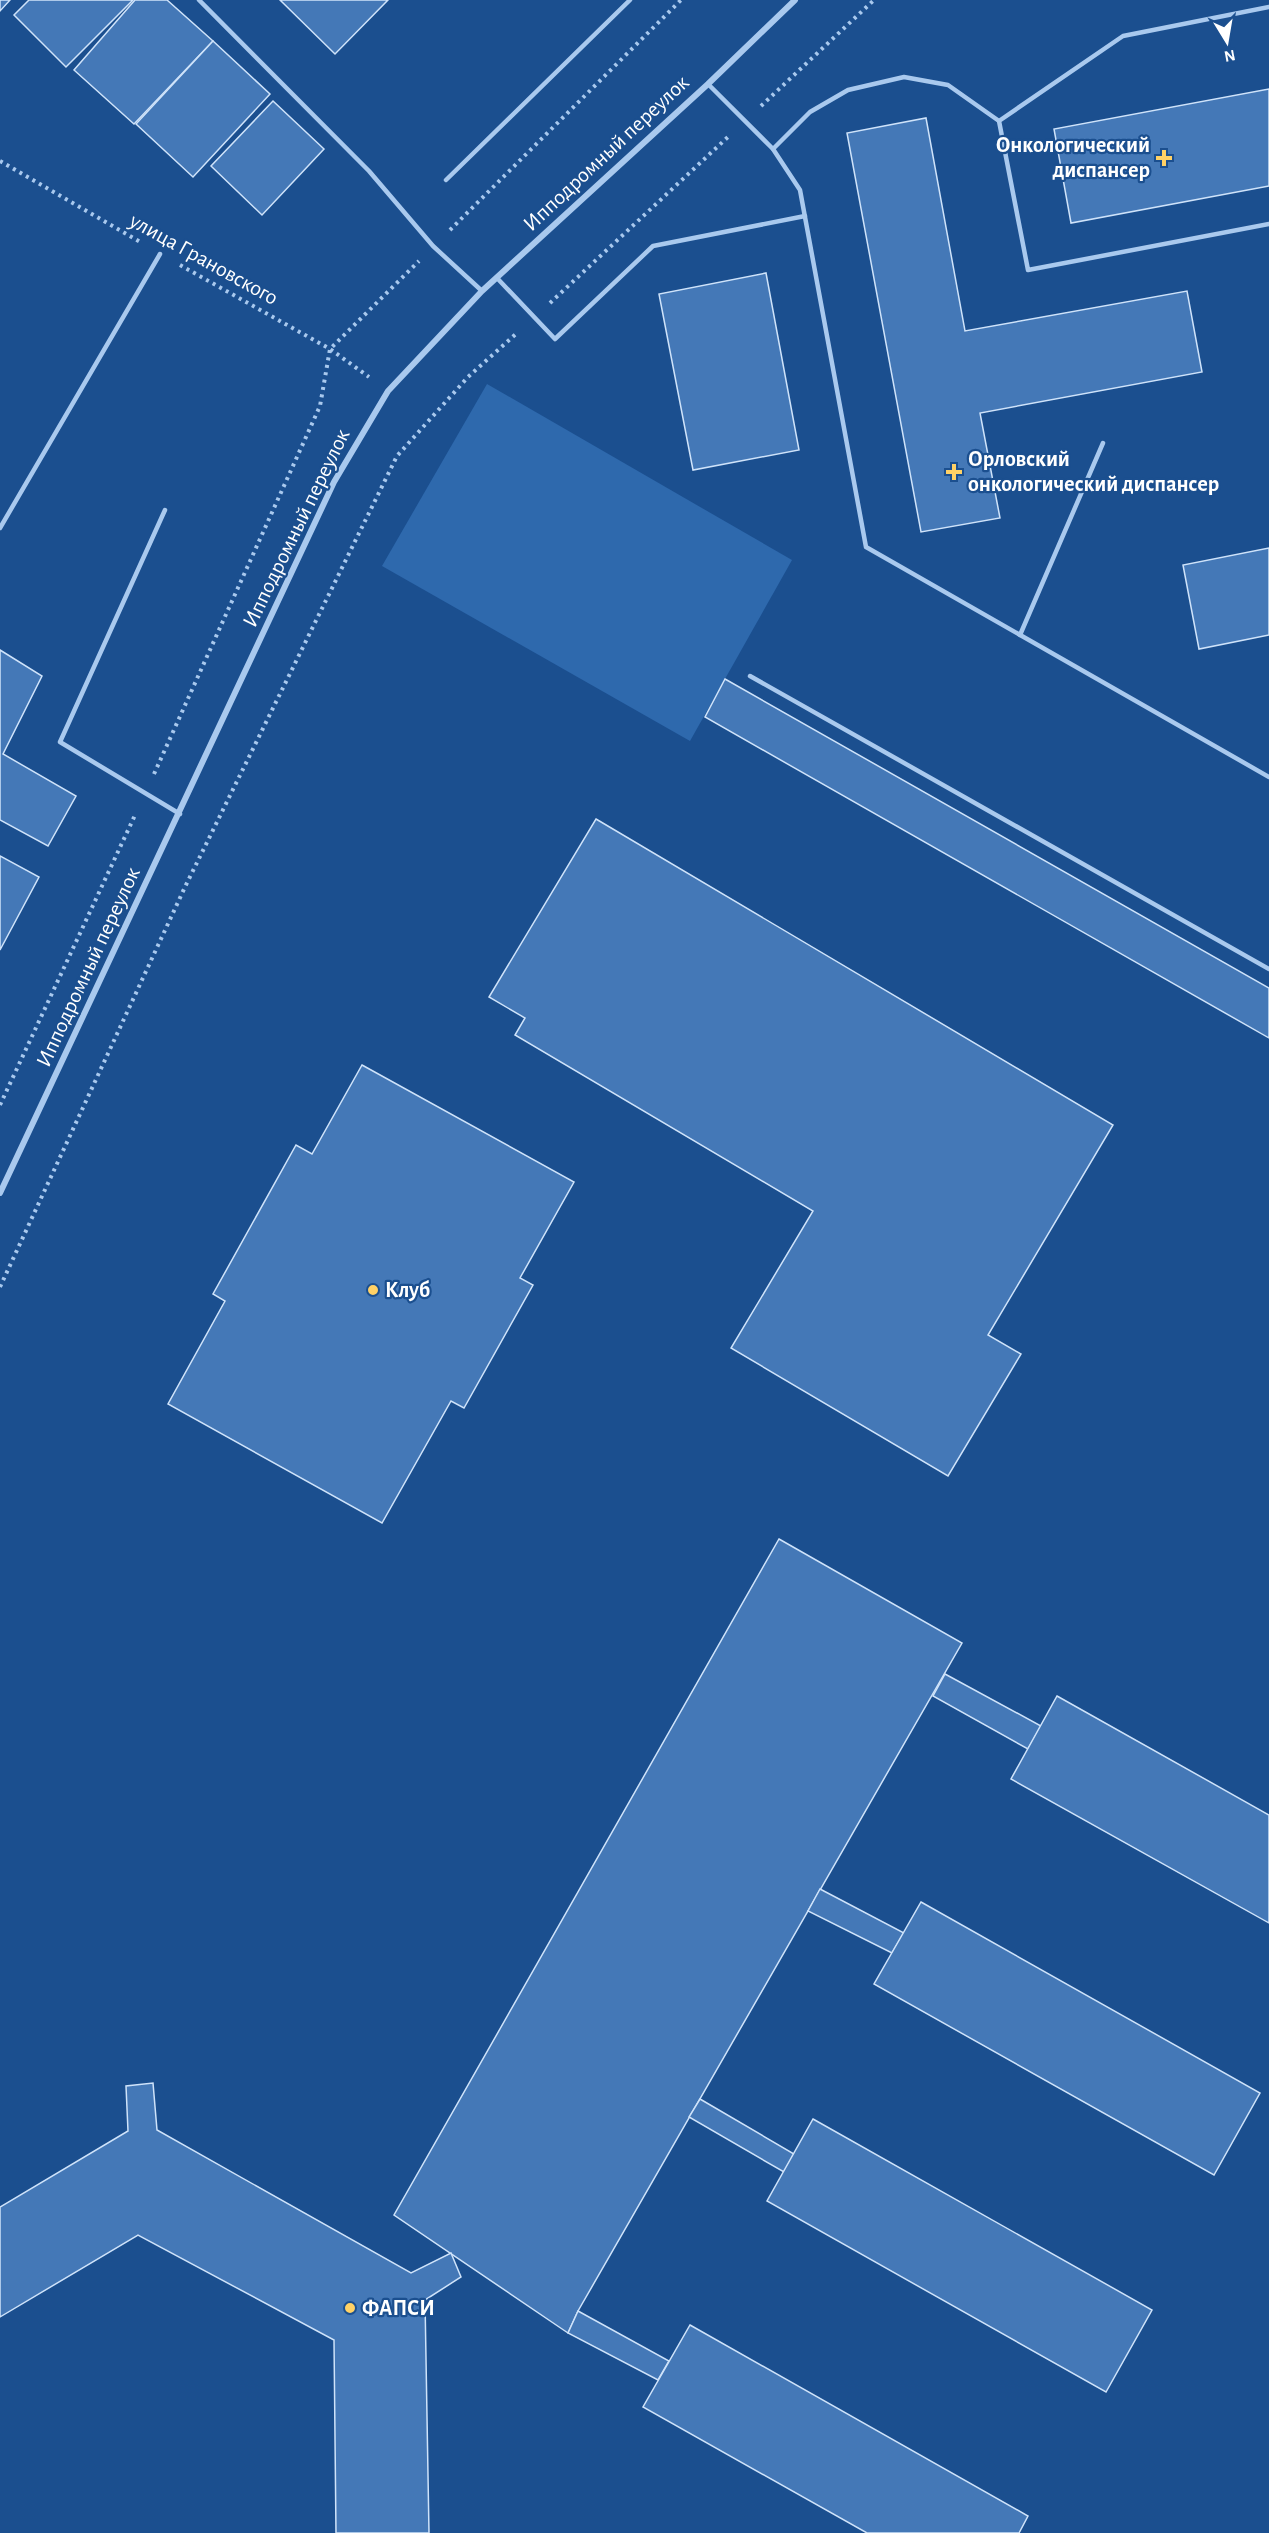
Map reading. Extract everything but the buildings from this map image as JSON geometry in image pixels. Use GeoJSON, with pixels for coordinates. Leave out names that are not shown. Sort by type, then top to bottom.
{"type":"FeatureCollection","features":[{"type":"Feature","properties":{"kind":"street","name":"Ипподромный переулок"},"geometry":{"type":"LineString","coordinates":[[0,1193],[334,482],[388,391],[482,291],[708,84],[795,0]]}},
{"type":"Feature","properties":{"kind":"lane"},"geometry":{"type":"LineString","coordinates":[[199,0],[369,171],[433,246],[482,291]]}},
{"type":"Feature","properties":{"kind":"lane"},"geometry":{"type":"LineString","coordinates":[[446,180],[630,0]]}},
{"type":"Feature","properties":{"kind":"lane"},"geometry":{"type":"LineString","coordinates":[[999,121],[1123,36],[1269,7]]}},
{"type":"Feature","properties":{"kind":"lane"},"geometry":{"type":"LineString","coordinates":[[773,149],[810,112],[848,90],[904,77],[948,86],[999,121],[1028,270],[1269,224]]}},
{"type":"Feature","properties":{"kind":"lane"},"geometry":{"type":"LineString","coordinates":[[708,84],[773,149],[800,190],[866,547],[1269,777]]}},
{"type":"Feature","properties":{"kind":"lane"},"geometry":{"type":"LineString","coordinates":[[496,278],[555,339],[653,246],[805,216]]}},
{"type":"Feature","properties":{"kind":"lane"},"geometry":{"type":"LineString","coordinates":[[0,528],[160,254]]}},
{"type":"Feature","properties":{"kind":"lane"},"geometry":{"type":"LineString","coordinates":[[1020,635],[1102,443]]}},
{"type":"Feature","properties":{"kind":"lane"},"geometry":{"type":"LineString","coordinates":[[165,510],[60,742],[180,814]]}},
{"type":"Feature","properties":{"kind":"lane"},"geometry":{"type":"LineString","coordinates":[[750,676],[1269,969]]}},
{"type":"Feature","properties":{"kind":"path"},"geometry":{"type":"LineString","coordinates":[[0,1105],[145,793],[320,406],[330,349],[681,0]]}},
{"type":"Feature","properties":{"kind":"path"},"geometry":{"type":"LineString","coordinates":[[0,1287],[185,887],[397,456],[468,377],[874,0]]}},
{"type":"Feature","properties":{"kind":"path","name":"улица Грановского"},"geometry":{"type":"LineString","coordinates":[[0,161],[330,349],[388,391]]}},
{"type":"Feature","properties":{"kind":"shaded area"},"geometry":{"type":"Polygon","coordinates":[[[487,384],[792,560],[690,741],[382,566],[487,384]]]}},
{"type":"Feature","properties":{"kind":"place","name":"Онкологический диспансер"},"geometry":{"type":"Point","coordinates":[1164,158]}},
{"type":"Feature","properties":{"kind":"place","name":"Орловский онкологический диспансер"},"geometry":{"type":"Point","coordinates":[954,472]}},
{"type":"Feature","properties":{"kind":"place","name":"Клуб"},"geometry":{"type":"Point","coordinates":[373,1290]}},
{"type":"Feature","properties":{"kind":"place","name":"ФАПСИ"},"geometry":{"type":"Point","coordinates":[350,2308]}}]}
